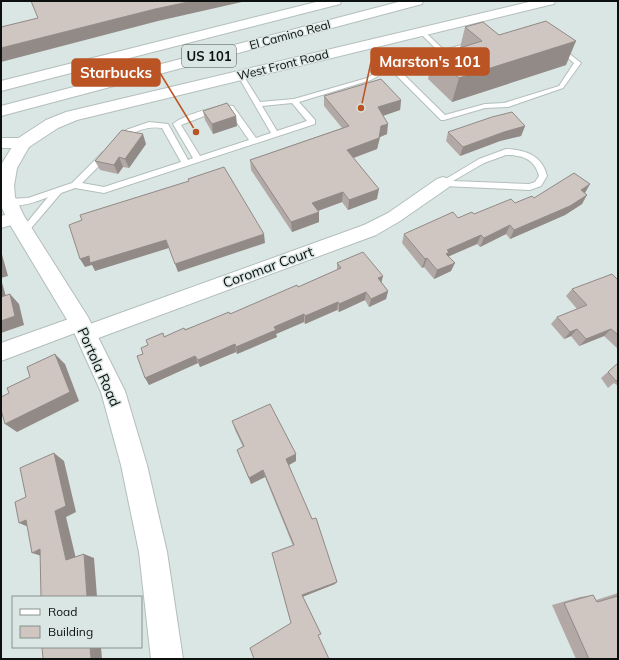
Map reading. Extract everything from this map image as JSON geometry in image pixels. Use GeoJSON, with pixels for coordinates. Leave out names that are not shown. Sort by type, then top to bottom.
{"type":"FeatureCollection","features":[{"type":"Feature","properties":{"kind":"main road"},"geometry":{"type":"LineString","coordinates":[[151,47],[305,1]]}},
{"type":"Feature","properties":{"kind":"main road","name":"El Camino Real"},"geometry":{"type":"LineString","coordinates":[[1,86],[335,1]]}},
{"type":"Feature","properties":{"kind":"main road","name":"El Camino Real"},"geometry":{"type":"LineString","coordinates":[[1,111],[417,1]]}},
{"type":"Feature","properties":{"kind":"main road","name":"West Front Road"},"geometry":{"type":"LineString","coordinates":[[12,143],[72,116],[550,1]]}},
{"type":"Feature","properties":{"kind":"main road","name":"Portola Road"},"geometry":{"type":"LineString","coordinates":[[12,143],[5,186],[12,218],[82,328],[113,391],[134,464],[153,552],[167,659]]}},
{"type":"Feature","properties":{"kind":"street","name":"Coromar Court"},"geometry":{"type":"LineString","coordinates":[[1,352],[82,328],[370,230],[394,217],[443,183]]}},
{"type":"Feature","properties":{"kind":"lane"},"geometry":{"type":"LineString","coordinates":[[422,32],[443,52]]}},
{"type":"Feature","properties":{"kind":"lane"},"geometry":{"type":"LineString","coordinates":[[257,104],[294,102],[369,79],[392,66],[480,42]]}},
{"type":"Feature","properties":{"kind":"lane"},"geometry":{"type":"LineString","coordinates":[[392,66],[444,118],[485,106],[505,105],[562,87],[578,63],[555,45]]}},
{"type":"Feature","properties":{"kind":"lane"},"geometry":{"type":"LineString","coordinates":[[241,76],[275,134]]}},
{"type":"Feature","properties":{"kind":"lane"},"geometry":{"type":"LineString","coordinates":[[75,185],[104,190],[312,122],[294,102]]}},
{"type":"Feature","properties":{"kind":"lane"},"geometry":{"type":"LineString","coordinates":[[198,160],[177,124],[194,116],[222,108],[230,108],[254,141]]}},
{"type":"Feature","properties":{"kind":"lane"},"geometry":{"type":"LineString","coordinates":[[12,218],[29,201],[75,185],[120,138],[129,132],[152,124],[166,126],[186,164]]}},
{"type":"Feature","properties":{"kind":"lane"},"geometry":{"type":"LineString","coordinates":[[506,152],[525,154],[537,161],[542,168],[543,176],[538,184],[530,187],[443,183],[478,162],[506,152]]}},
{"type":"Feature","properties":{"kind":"lane"},"geometry":{"type":"LineString","coordinates":[[12,218],[58,191]]}},
{"type":"Feature","properties":{"kind":"building"},"geometry":{"type":"Polygon","coordinates":[[[31,1],[193,1],[155,9],[1,48],[1,27],[38,18],[31,1]]]}},
{"type":"Feature","properties":{"kind":"building"},"geometry":{"type":"Polygon","coordinates":[[[546,21],[576,41],[459,78],[433,56],[482,41],[465,27],[483,22],[499,35],[546,21]]]}},
{"type":"Feature","properties":{"kind":"building"},"geometry":{"type":"Polygon","coordinates":[[[381,79],[401,100],[378,107],[388,124],[381,126],[379,138],[347,150],[379,189],[349,200],[343,192],[312,203],[319,212],[291,222],[250,160],[349,126],[324,96],[381,79]]]}},
{"type":"Feature","properties":{"kind":"building"},"geometry":{"type":"Polygon","coordinates":[[[227,103],[236,116],[212,124],[203,111],[227,103]]]}},
{"type":"Feature","properties":{"kind":"building"},"geometry":{"type":"Polygon","coordinates":[[[512,112],[525,126],[463,147],[448,132],[492,117],[512,112]]]}},
{"type":"Feature","properties":{"kind":"building"},"geometry":{"type":"Polygon","coordinates":[[[122,130],[143,134],[125,159],[119,157],[114,165],[95,161],[120,132],[122,130]]]}},
{"type":"Feature","properties":{"kind":"building"},"geometry":{"type":"Polygon","coordinates":[[[224,167],[264,234],[175,264],[166,240],[90,263],[89,256],[80,259],[69,225],[82,220],[80,215],[189,181],[188,179],[224,167]]]}},
{"type":"Feature","properties":{"kind":"building"},"geometry":{"type":"Polygon","coordinates":[[[574,173],[590,184],[581,190],[587,195],[570,206],[514,230],[510,225],[484,238],[481,235],[447,250],[449,252],[446,254],[455,263],[437,270],[427,258],[425,259],[404,234],[453,212],[458,218],[472,212],[474,214],[511,199],[515,203],[532,196],[534,198],[574,173]]]}},
{"type":"Feature","properties":{"kind":"building"},"geometry":{"type":"Polygon","coordinates":[[[363,252],[383,276],[378,278],[388,291],[371,299],[366,292],[339,304],[338,302],[305,316],[304,314],[274,327],[276,330],[236,347],[235,344],[198,360],[195,356],[145,378],[137,356],[143,354],[141,348],[148,345],[146,340],[163,333],[164,337],[184,328],[185,330],[229,312],[230,314],[297,285],[298,287],[341,268],[337,263],[363,252]]]}},
{"type":"Feature","properties":{"kind":"building"},"geometry":{"type":"Polygon","coordinates":[[[612,274],[618,280],[618,335],[611,329],[586,339],[577,329],[570,332],[557,317],[587,305],[572,289],[612,274]]]}},
{"type":"Feature","properties":{"kind":"building"},"geometry":{"type":"Polygon","coordinates":[[[10,294],[15,316],[1,321],[1,297],[10,294]]]}},
{"type":"Feature","properties":{"kind":"building"},"geometry":{"type":"Polygon","coordinates":[[[55,354],[70,392],[5,424],[1,410],[1,397],[9,393],[7,388],[30,377],[27,367],[55,354]]]}},
{"type":"Feature","properties":{"kind":"building"},"geometry":{"type":"Polygon","coordinates":[[[618,363],[618,380],[616,381],[608,372],[618,363]]]}},
{"type":"Feature","properties":{"kind":"building"},"geometry":{"type":"Polygon","coordinates":[[[270,404],[296,454],[286,459],[312,519],[316,518],[337,582],[302,595],[321,634],[318,635],[329,659],[254,659],[250,648],[291,623],[272,553],[294,545],[263,470],[249,478],[237,450],[244,446],[232,421],[270,404]]]}},
{"type":"Feature","properties":{"kind":"building"},"geometry":{"type":"Polygon","coordinates":[[[54,453],[66,506],[55,511],[66,560],[84,554],[87,596],[41,596],[40,549],[32,553],[26,520],[19,523],[15,502],[26,497],[20,468],[54,453]]]}},
{"type":"Feature","properties":{"kind":"building"},"geometry":{"type":"Polygon","coordinates":[[[593,595],[597,602],[618,596],[618,658],[616,659],[589,659],[564,603],[593,595]]]}},
{"type":"Feature","properties":{"kind":"building"},"geometry":{"type":"Polygon","coordinates":[[[42,648],[90,648],[91,659],[43,659],[42,648]]]}},
{"type":"Feature","properties":{"kind":"place","name":"Marston's 101"},"geometry":{"type":"Point","coordinates":[361,108]}},
{"type":"Feature","properties":{"kind":"place","name":"Starbucks"},"geometry":{"type":"Point","coordinates":[196,132]}}]}
